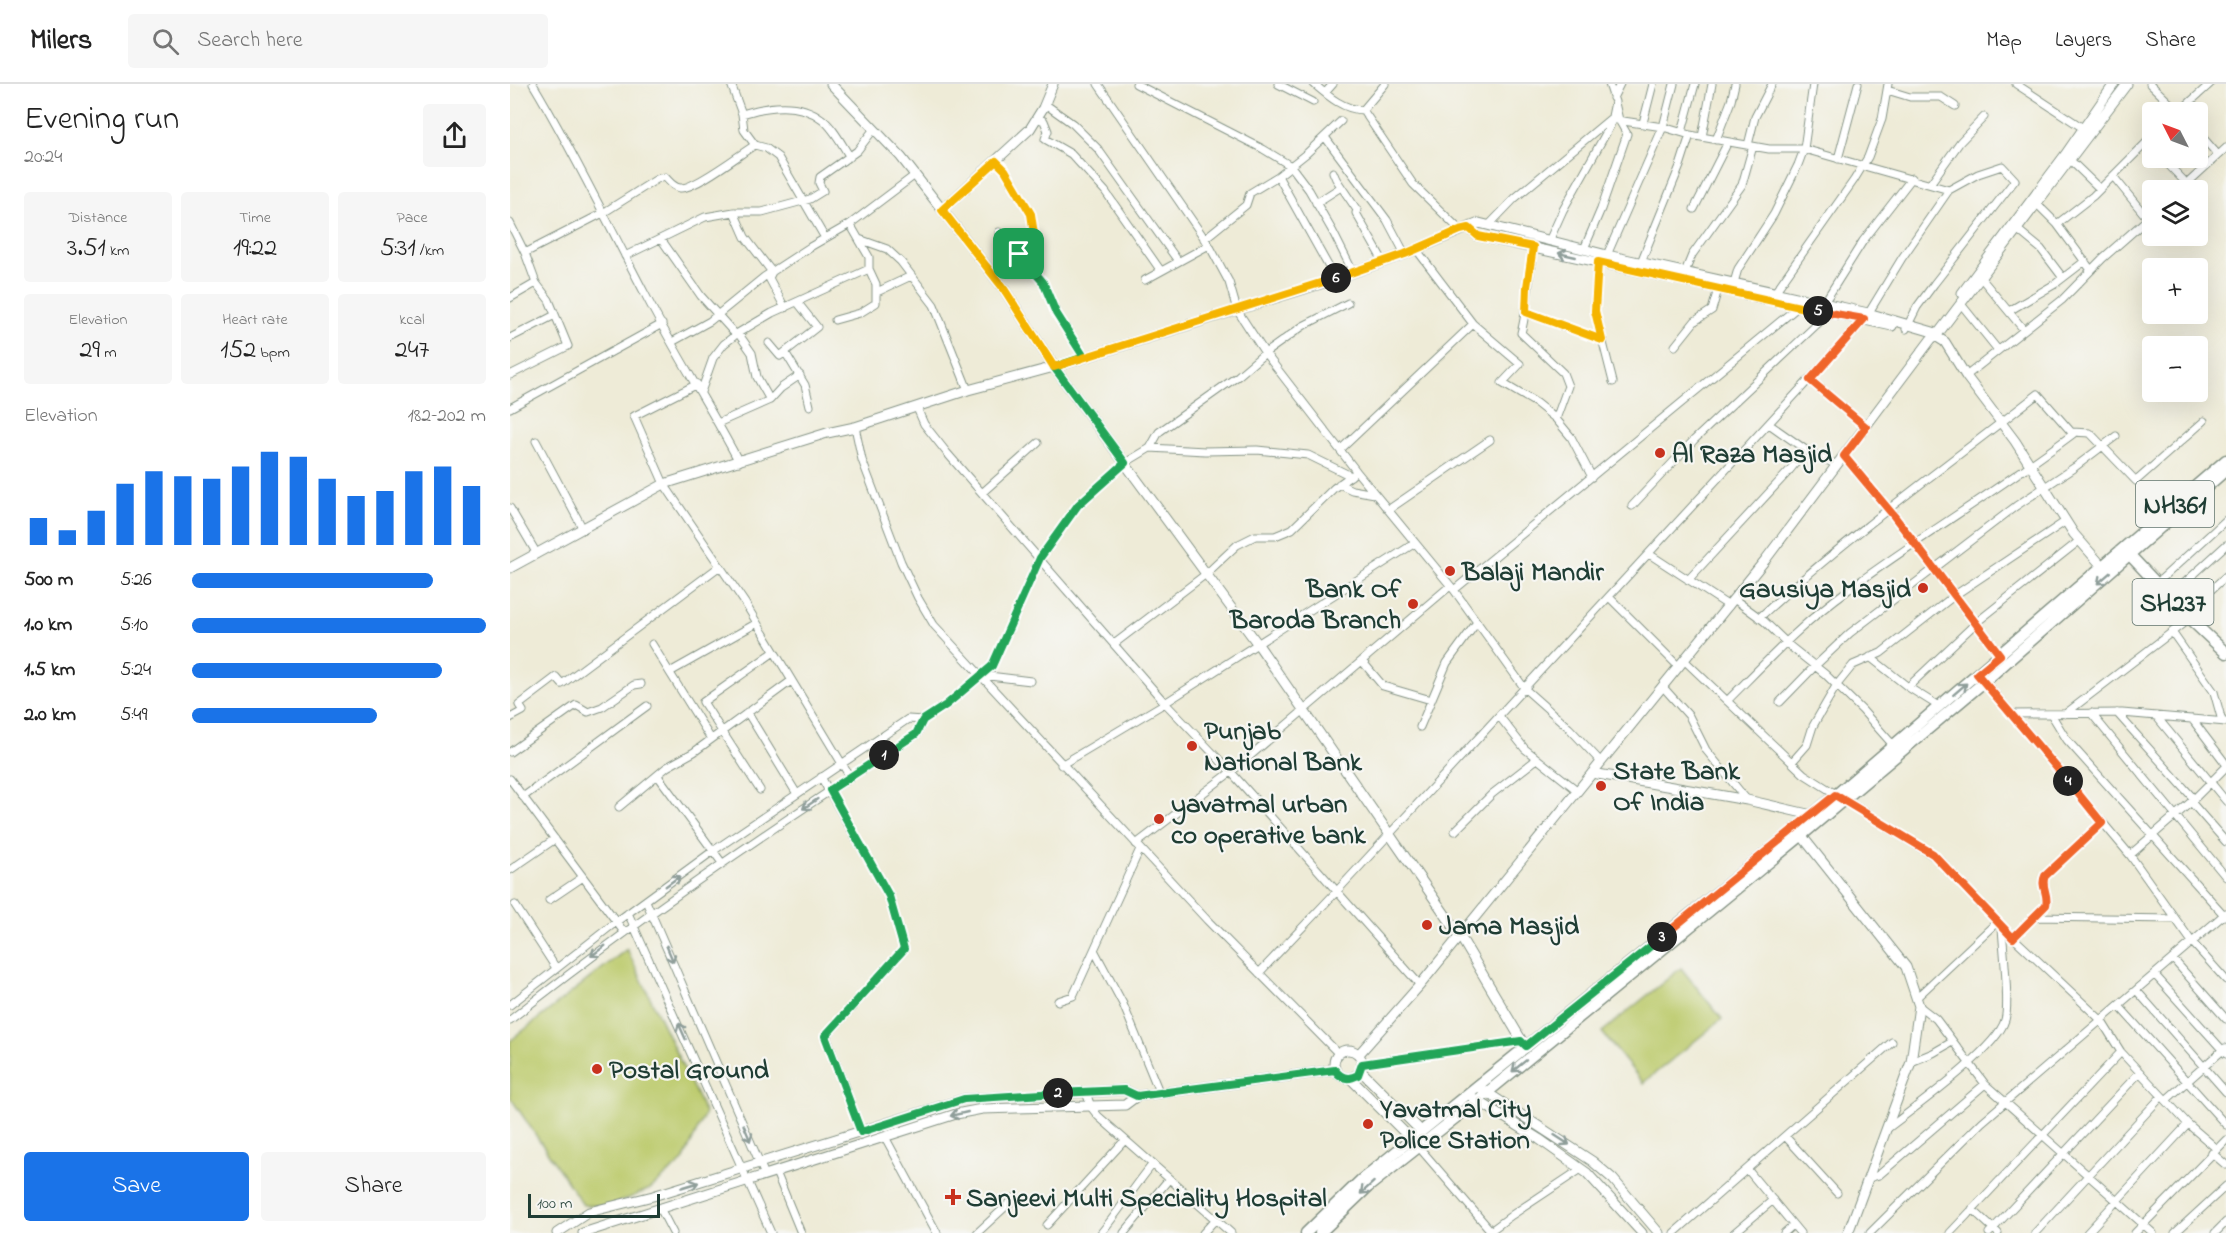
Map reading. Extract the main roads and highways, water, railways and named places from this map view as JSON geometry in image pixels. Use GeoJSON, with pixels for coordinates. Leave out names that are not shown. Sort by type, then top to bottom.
{"type":"FeatureCollection","features":[{"type":"Feature","properties":{"kind":"main road","name":"NH361"},"geometry":{"type":"LineString","coordinates":[[2127,552],[2226,460]]}},
{"type":"Feature","properties":{"kind":"main road"},"geometry":{"type":"LineString","coordinates":[[1320,1233],[1414,1143],[1421,1131],[1467,1094],[1482,1089],[1799,832],[2226,470]]}},
{"type":"Feature","properties":{"kind":"main road"},"geometry":{"type":"LineString","coordinates":[[1839,798],[1893,746],[1940,707],[1981,678],[2000,655],[2102,566],[2127,552]]}},
{"type":"Feature","properties":{"kind":"main road","name":"SH237"},"geometry":{"type":"LineString","coordinates":[[2127,552],[2187,616],[2226,653]]}},
{"type":"Feature","properties":{"kind":"main road"},"geometry":{"type":"LineString","coordinates":[[1306,1233],[1361,1180],[1478,1101],[1482,1089],[1523,1044],[1799,832]]}},
{"type":"Feature","properties":{"kind":"place","name":"Al Raza Masjid"},"geometry":{"type":"Point","coordinates":[1660,453]}},
{"type":"Feature","properties":{"kind":"place","name":"Balaji Mandir"},"geometry":{"type":"Point","coordinates":[1450,571]}},
{"type":"Feature","properties":{"kind":"place","name":"Gausiya Masjid"},"geometry":{"type":"Point","coordinates":[1923,588]}},
{"type":"Feature","properties":{"kind":"place","name":"Bank Of Baroda Branch"},"geometry":{"type":"Point","coordinates":[1413,604]}},
{"type":"Feature","properties":{"kind":"place","name":"Punjab National Bank"},"geometry":{"type":"Point","coordinates":[1192,746]}},
{"type":"Feature","properties":{"kind":"place","name":"State Bank Of India"},"geometry":{"type":"Point","coordinates":[1601,786]}},
{"type":"Feature","properties":{"kind":"place","name":"yavatmal urban co operative bank"},"geometry":{"type":"Point","coordinates":[1159,819]}},
{"type":"Feature","properties":{"kind":"place","name":"Jama Masjid"},"geometry":{"type":"Point","coordinates":[1427,925]}},
{"type":"Feature","properties":{"kind":"place","name":"Postal Ground"},"geometry":{"type":"Point","coordinates":[597,1069]}},
{"type":"Feature","properties":{"kind":"place","name":"Yavatmal City Police Station"},"geometry":{"type":"Point","coordinates":[1368,1124]}},
{"type":"Feature","properties":{"kind":"place","name":"Sanjeevi Multi Speciality Hospital"},"geometry":{"type":"Point","coordinates":[953,1197]}}]}
